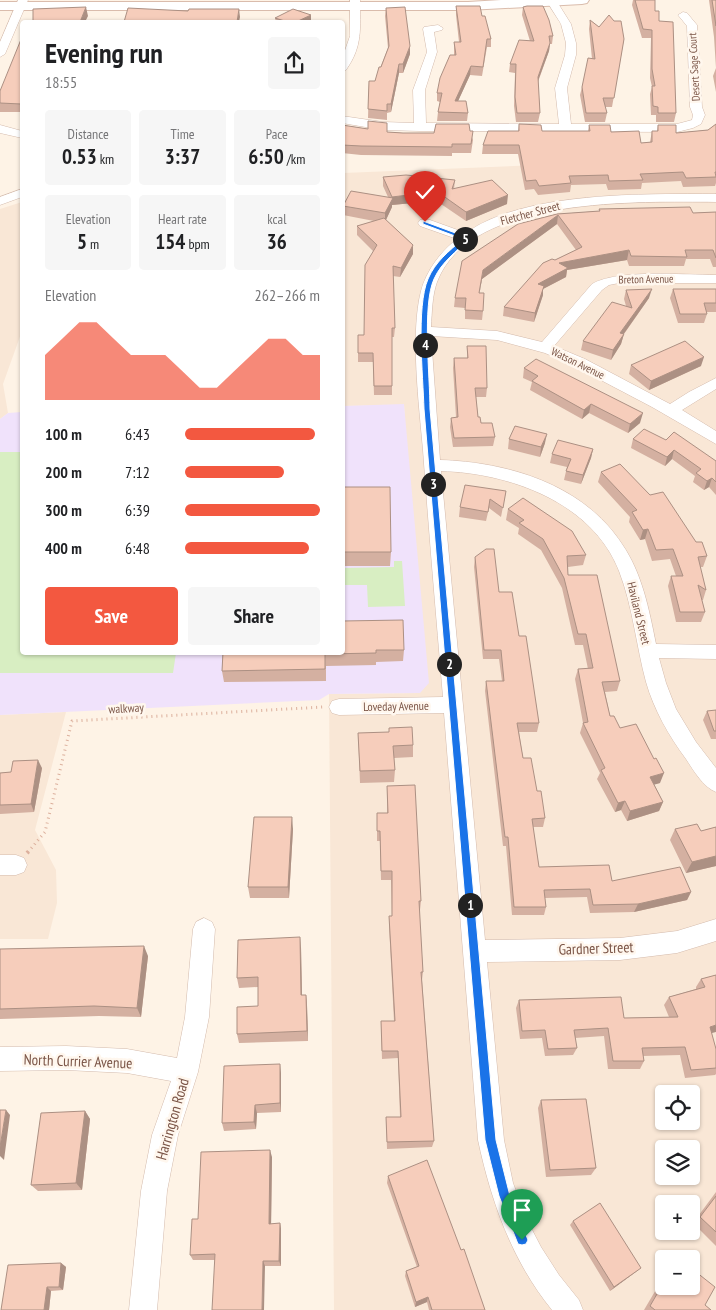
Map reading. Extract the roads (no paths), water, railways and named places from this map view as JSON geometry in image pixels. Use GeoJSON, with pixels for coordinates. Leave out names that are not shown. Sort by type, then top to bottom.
{"type":"FeatureCollection","features":[{"type":"Feature","properties":{"kind":"main road"},"geometry":{"type":"LineString","coordinates":[[329,0],[355,3],[452,0]]}},
{"type":"Feature","properties":{"kind":"main road"},"geometry":{"type":"LineString","coordinates":[[0,6],[22,3],[355,3],[468,6],[582,0]]}},
{"type":"Feature","properties":{"kind":"street"},"geometry":{"type":"LineString","coordinates":[[345,120],[383,126],[566,127],[561,107],[561,90],[563,74],[571,51],[569,32],[552,1]]}},
{"type":"Feature","properties":{"kind":"street"},"geometry":{"type":"LineString","coordinates":[[0,54],[4,37],[22,3]]}},
{"type":"Feature","properties":{"kind":"street"},"geometry":{"type":"LineString","coordinates":[[345,65],[350,59],[356,42],[355,3]]}},
{"type":"Feature","properties":{"kind":"street","name":"Desert Sage Court"},"geometry":{"type":"LineString","coordinates":[[566,127],[677,128],[689,126],[697,122],[699,115],[696,107],[692,25],[683,14]]}},
{"type":"Feature","properties":{"kind":"street"},"geometry":{"type":"LineString","coordinates":[[420,127],[419,90],[432,52],[428,28],[438,28]]}},
{"type":"Feature","properties":{"kind":"street"},"geometry":{"type":"LineString","coordinates":[[4,37],[20,37]]}},
{"type":"Feature","properties":{"kind":"street"},"geometry":{"type":"LineString","coordinates":[[0,129],[20,134]]}},
{"type":"Feature","properties":{"kind":"street"},"geometry":{"type":"LineString","coordinates":[[0,201],[20,194]]}},
{"type":"Feature","properties":{"kind":"street","name":"Fletcher Street"},"geometry":{"type":"LineString","coordinates":[[569,1310],[552,1290],[522,1240],[504,1196],[491,1140],[427,409],[425,302],[431,279],[444,258],[466,238],[498,221],[541,208],[594,202],[716,198]]}},
{"type":"Feature","properties":{"kind":"street"},"geometry":{"type":"LineString","coordinates":[[425,222],[466,238]]}},
{"type":"Feature","properties":{"kind":"street","name":"Breton Avenue"},"geometry":{"type":"LineString","coordinates":[[545,348],[597,287],[605,282],[619,279],[716,278]]}},
{"type":"Feature","properties":{"kind":"street","name":"Watson Avenue"},"geometry":{"type":"LineString","coordinates":[[425,332],[492,335],[519,340],[545,348],[585,365],[670,411],[716,439]]}},
{"type":"Feature","properties":{"kind":"street"},"geometry":{"type":"LineString","coordinates":[[670,411],[694,394],[716,383]]}},
{"type":"Feature","properties":{"kind":"street","name":"Haviland Street"},"geometry":{"type":"LineString","coordinates":[[432,465],[473,467],[514,476],[553,492],[586,514],[612,541],[627,568],[634,588],[656,684],[670,718],[690,752],[716,783]]}},
{"type":"Feature","properties":{"kind":"street"},"geometry":{"type":"LineString","coordinates":[[649,651],[716,652]]}},
{"type":"Feature","properties":{"kind":"street","name":"Loveday Avenue"},"geometry":{"type":"LineString","coordinates":[[338,706],[453,705]]}},
{"type":"Feature","properties":{"kind":"street","name":"Harrington Road"},"geometry":{"type":"LineString","coordinates":[[143,1310],[154,1191],[165,1135],[186,1072],[197,1017],[204,929]]}},
{"type":"Feature","properties":{"kind":"street","name":"Gardner Street"},"geometry":{"type":"LineString","coordinates":[[474,952],[620,949],[677,942],[716,930]]}},
{"type":"Feature","properties":{"kind":"street","name":"North Currier Avenue"},"geometry":{"type":"LineString","coordinates":[[0,1058],[66,1058],[127,1061],[186,1072]]}}]}
